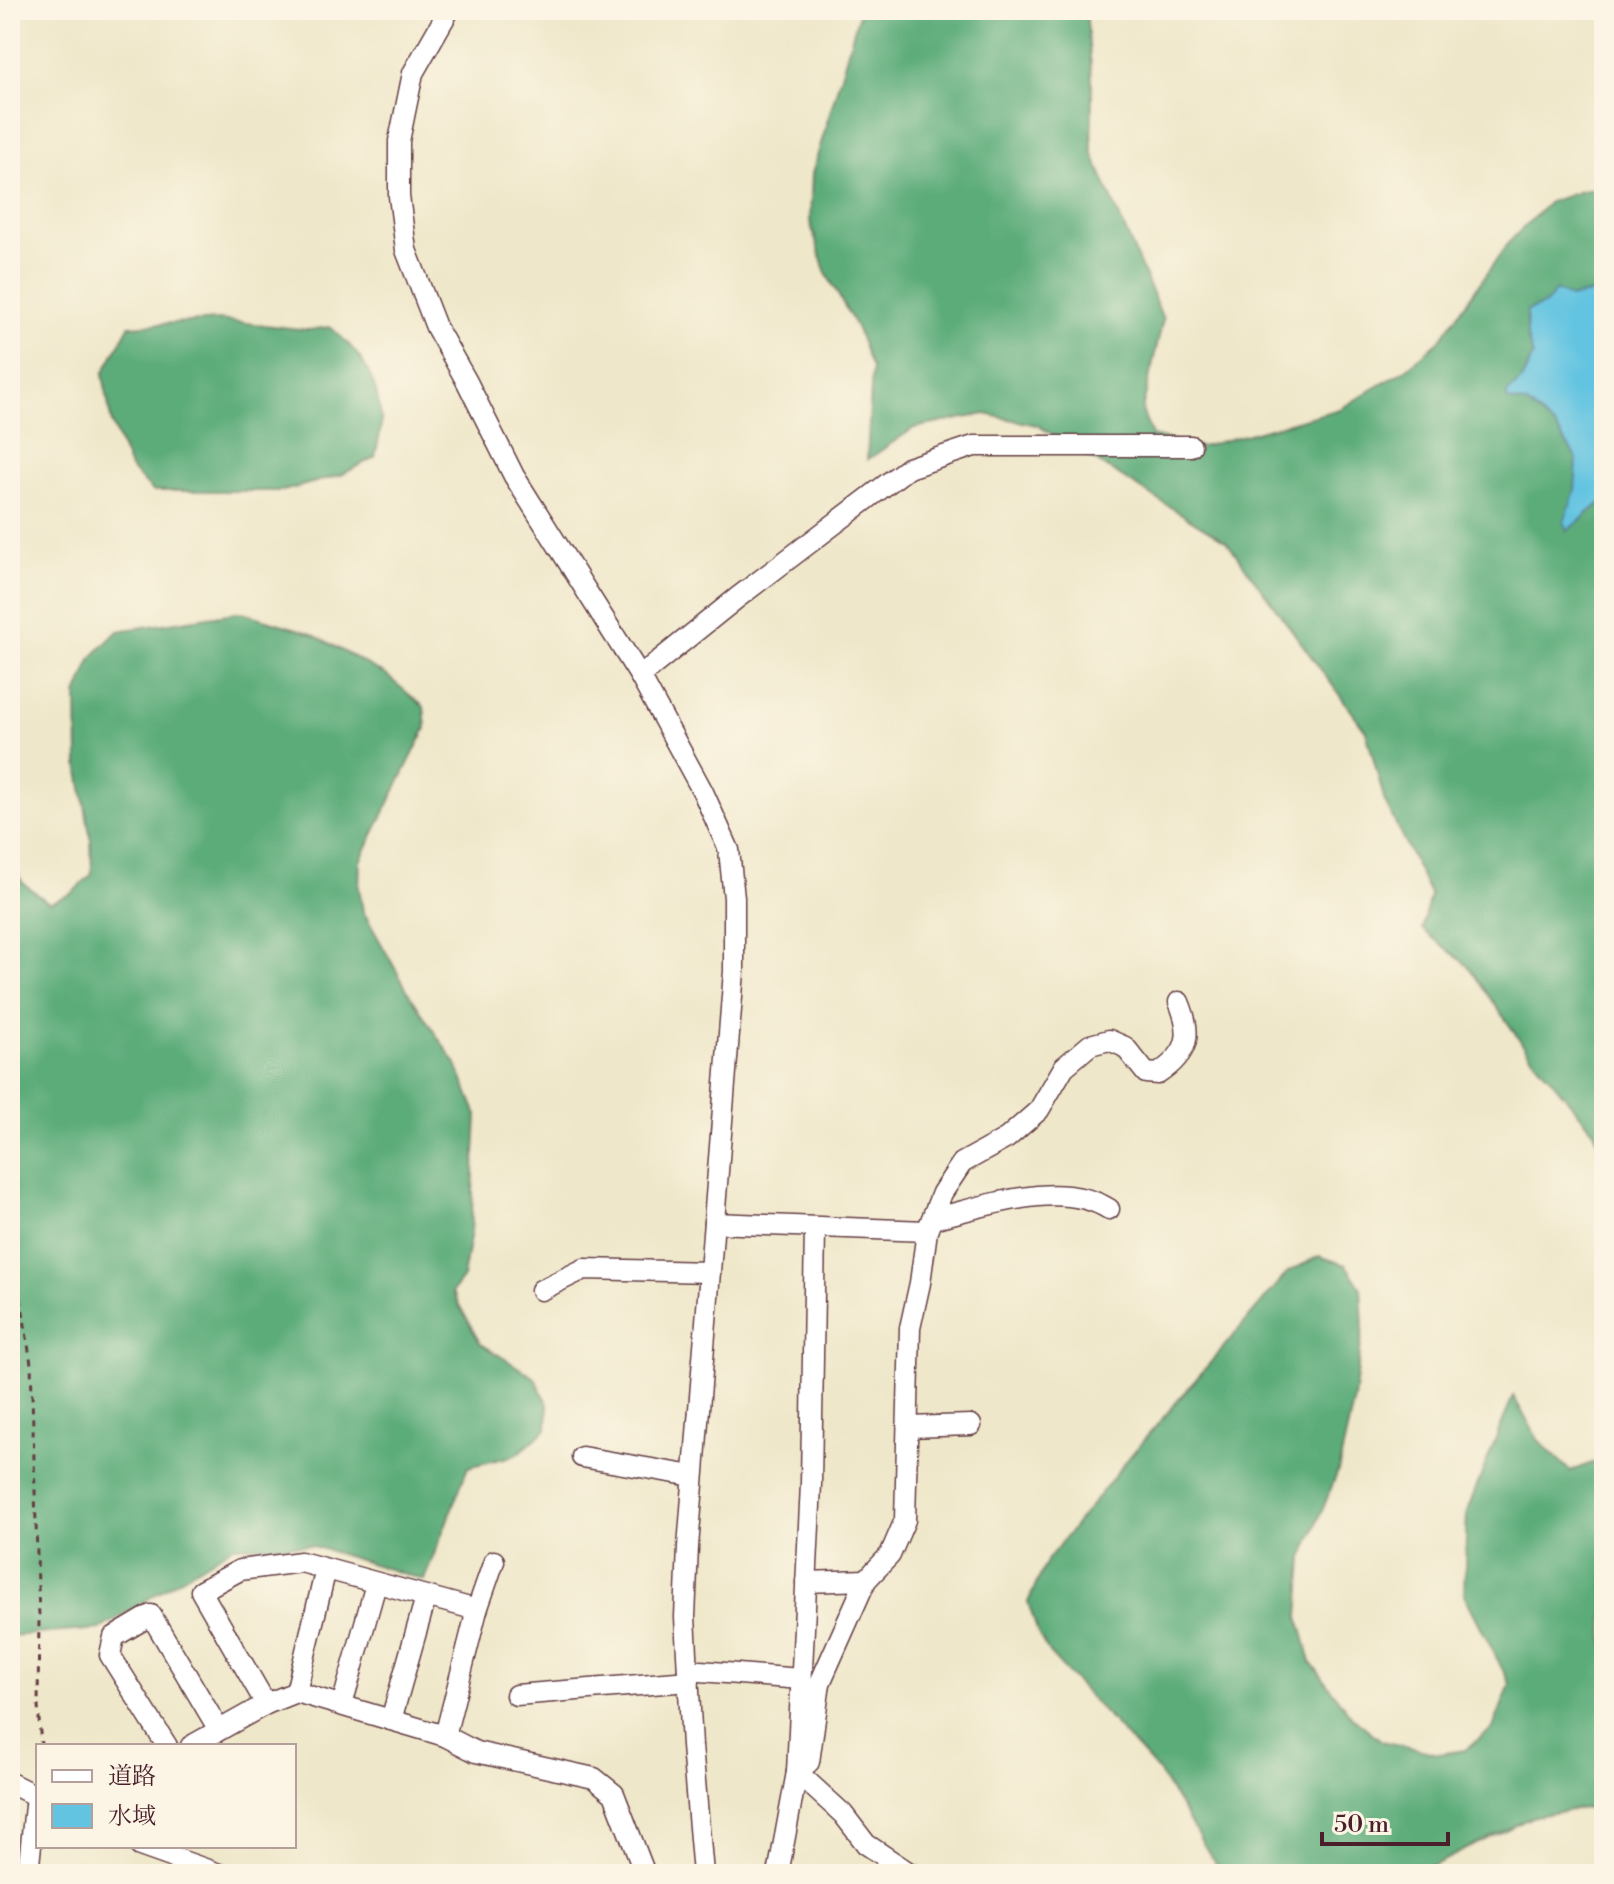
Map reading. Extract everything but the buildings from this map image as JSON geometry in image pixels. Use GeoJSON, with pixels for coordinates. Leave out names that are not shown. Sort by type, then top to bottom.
{"type":"FeatureCollection","features":[{"type":"Feature","properties":{"kind":"street"},"geometry":{"type":"LineString","coordinates":[[449,10],[413,73],[399,141],[399,196],[406,250],[436,327],[514,476],[640,676],[703,792],[729,850],[734,898],[734,971],[693,1476],[685,1617],[703,1874]]}},
{"type":"Feature","properties":{"kind":"street"},"geometry":{"type":"LineString","coordinates":[[640,676],[908,468],[974,446],[1191,446]]}},
{"type":"Feature","properties":{"kind":"street"},"geometry":{"type":"LineString","coordinates":[[797,1772],[809,1762],[820,1683],[866,1580],[890,1555],[905,1520],[910,1328],[929,1225],[942,1193],[962,1163],[1007,1138],[1039,1110],[1064,1067],[1090,1045],[1109,1040],[1125,1047],[1146,1073],[1158,1074],[1171,1065],[1185,1047],[1189,1024],[1179,1002]]}},
{"type":"Feature","properties":{"kind":"street"},"geometry":{"type":"LineString","coordinates":[[714,1223],[815,1228],[929,1225],[1036,1196],[1075,1195],[1096,1201],[1109,1209]]}},
{"type":"Feature","properties":{"kind":"street"},"geometry":{"type":"LineString","coordinates":[[778,1874],[797,1772],[811,1484],[815,1228]]}},
{"type":"Feature","properties":{"kind":"street"},"geometry":{"type":"LineString","coordinates":[[541,1290],[584,1269],[710,1272]]}},
{"type":"Feature","properties":{"kind":"street"},"geometry":{"type":"LineString","coordinates":[[908,1427],[971,1425]]}},
{"type":"Feature","properties":{"kind":"street"},"geometry":{"type":"LineString","coordinates":[[582,1457],[693,1476]]}},
{"type":"Feature","properties":{"kind":"street"},"geometry":{"type":"LineString","coordinates":[[445,1736],[477,1610],[494,1561]]}},
{"type":"Feature","properties":{"kind":"street"},"geometry":{"type":"LineString","coordinates":[[266,1704],[201,1591],[240,1570],[301,1562],[477,1610]]}},
{"type":"Feature","properties":{"kind":"street"},"geometry":{"type":"LineString","coordinates":[[296,1692],[326,1569]]}},
{"type":"Feature","properties":{"kind":"street"},"geometry":{"type":"LineString","coordinates":[[806,1582],[866,1580]]}},
{"type":"Feature","properties":{"kind":"street"},"geometry":{"type":"LineString","coordinates":[[342,1705],[376,1584]]}},
{"type":"Feature","properties":{"kind":"street"},"geometry":{"type":"LineString","coordinates":[[391,1720],[426,1597]]}},
{"type":"Feature","properties":{"kind":"street"},"geometry":{"type":"LineString","coordinates":[[166,1744],[110,1655],[114,1637],[151,1615],[219,1730]]}},
{"type":"Feature","properties":{"kind":"street"},"geometry":{"type":"LineString","coordinates":[[516,1695],[688,1676],[801,1679]]}},
{"type":"Feature","properties":{"kind":"street"},"geometry":{"type":"LineString","coordinates":[[194,1744],[266,1704],[296,1692],[342,1705],[445,1736],[476,1752],[594,1778],[614,1794],[645,1874]]}},
{"type":"Feature","properties":{"kind":"street"},"geometry":{"type":"LineString","coordinates":[[797,1772],[843,1814],[866,1844],[911,1874]]}},
{"type":"Feature","properties":{"kind":"street"},"geometry":{"type":"LineString","coordinates":[[10,1783],[36,1796]]}},
{"type":"Feature","properties":{"kind":"street"},"geometry":{"type":"LineString","coordinates":[[28,1874],[36,1806]]}},
{"type":"Feature","properties":{"kind":"street"},"geometry":{"type":"LineString","coordinates":[[146,1848],[219,1874]]}},
{"type":"Feature","properties":{"kind":"path"},"geometry":{"type":"LineString","coordinates":[[10,1227],[31,1364],[41,1744]]}},
{"type":"Feature","properties":{"kind":"green space"},"geometry":{"type":"Polygon","coordinates":[[[860,10],[1086,10],[1092,78],[1092,152],[1163,319],[1142,410],[1152,436],[1201,447],[1340,409],[1405,370],[1440,340],[1508,243],[1549,202],[1581,191],[1604,188],[1604,1155],[1594,1131],[1529,1053],[1468,966],[1422,929],[1430,894],[1385,802],[1366,731],[1227,542],[1037,425],[985,414],[914,428],[867,460],[872,369],[856,327],[825,271],[810,221],[812,174],[860,10]]]}},
{"type":"Feature","properties":{"kind":"green space"},"geometry":{"type":"Polygon","coordinates":[[[218,320],[309,330],[329,327],[340,336],[366,367],[376,391],[381,423],[375,457],[341,475],[283,491],[153,491],[130,468],[112,424],[103,374],[129,326],[218,320]]]}},
{"type":"Feature","properties":{"kind":"green space"},"geometry":{"type":"Polygon","coordinates":[[[241,612],[310,633],[386,675],[424,707],[426,728],[360,861],[359,889],[363,911],[410,995],[457,1066],[477,1115],[471,1232],[463,1277],[452,1292],[480,1343],[535,1378],[548,1405],[547,1429],[516,1455],[468,1467],[424,1580],[310,1545],[233,1546],[100,1629],[10,1636],[10,860],[23,883],[49,903],[71,894],[92,874],[91,840],[78,765],[77,695],[92,657],[118,631],[241,612]]]}},
{"type":"Feature","properties":{"kind":"green space"},"geometry":{"type":"Polygon","coordinates":[[[1319,1256],[1346,1265],[1361,1288],[1363,1327],[1354,1399],[1338,1471],[1303,1558],[1299,1617],[1311,1662],[1351,1716],[1382,1741],[1439,1754],[1465,1750],[1493,1728],[1510,1684],[1464,1594],[1467,1511],[1513,1396],[1539,1441],[1570,1471],[1604,1459],[1604,1805],[1534,1816],[1416,1874],[1222,1874],[1158,1771],[1049,1653],[1038,1633],[1028,1602],[1048,1559],[1132,1454],[1288,1272],[1319,1256]]]}},
{"type":"Feature","properties":{"kind":"water"},"geometry":{"type":"Polygon","coordinates":[[[1604,286],[1604,500],[1567,531],[1564,522],[1575,490],[1577,459],[1555,427],[1527,404],[1507,400],[1507,393],[1521,381],[1533,356],[1527,337],[1527,311],[1546,304],[1556,290],[1570,298],[1595,292],[1604,286]]]}}]}
